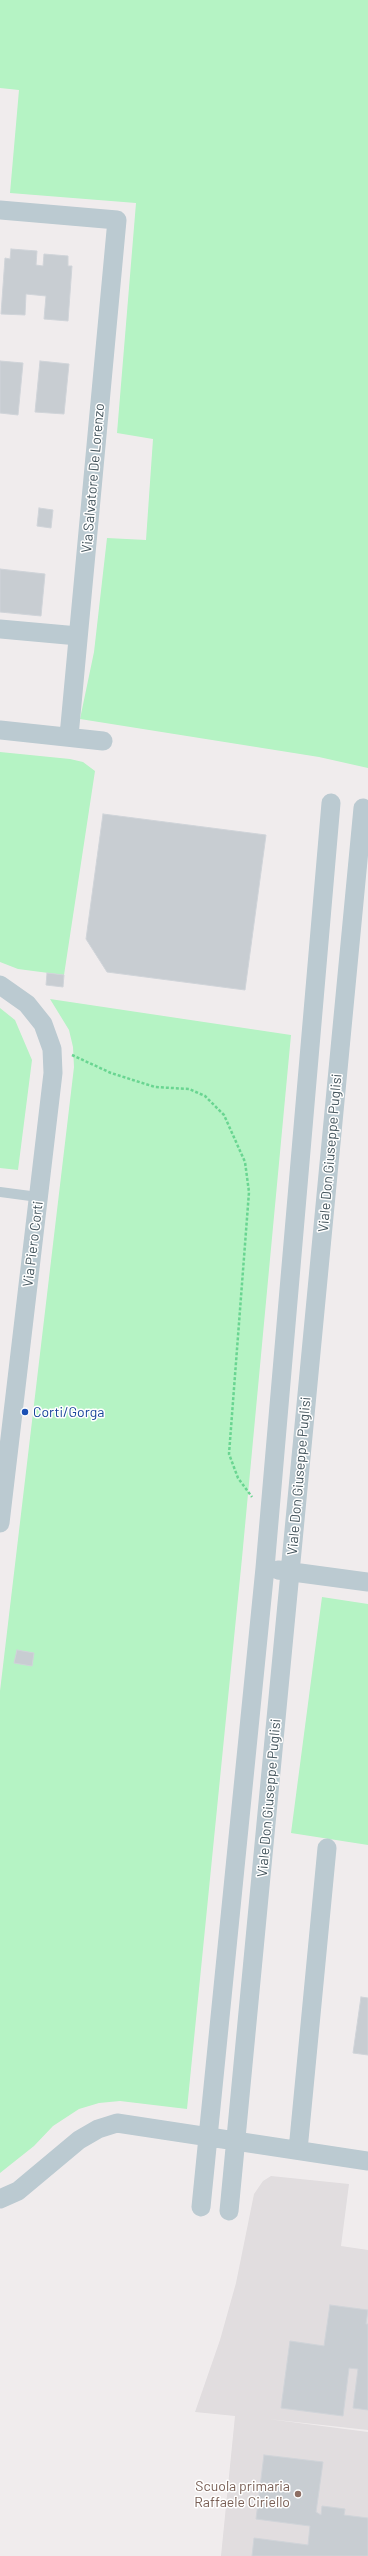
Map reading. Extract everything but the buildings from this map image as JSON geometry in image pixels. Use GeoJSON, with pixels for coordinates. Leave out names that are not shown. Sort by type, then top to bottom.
{"type":"FeatureCollection","features":[{"type":"Feature","properties":{"kind":"street","name":"Via Salvatore De Lorenzo"},"geometry":{"type":"LineString","coordinates":[[0,210],[117,220],[69,736]]}},
{"type":"Feature","properties":{"kind":"street"},"geometry":{"type":"LineString","coordinates":[[0,629],[78,636]]}},
{"type":"Feature","properties":{"kind":"street"},"geometry":{"type":"LineString","coordinates":[[0,730],[69,736],[103,741]]}},
{"type":"Feature","properties":{"kind":"street","name":"Viale Don Giuseppe Puglisi"},"geometry":{"type":"LineString","coordinates":[[201,2207],[265,1568],[331,803]]}},
{"type":"Feature","properties":{"kind":"street","name":"Viale Don Giuseppe Puglisi"},"geometry":{"type":"LineString","coordinates":[[229,2210],[237,2143],[363,808]]}},
{"type":"Feature","properties":{"kind":"street","name":"Via Piero Corti"},"geometry":{"type":"LineString","coordinates":[[0,985],[17,996],[43,1024],[52,1049],[53,1073],[3,1479],[0,1523]]}},
{"type":"Feature","properties":{"kind":"street"},"geometry":{"type":"LineString","coordinates":[[315,995],[345,997]]}},
{"type":"Feature","properties":{"kind":"street"},"geometry":{"type":"LineString","coordinates":[[265,1568],[368,1582]]}},
{"type":"Feature","properties":{"kind":"street"},"geometry":{"type":"LineString","coordinates":[[298,2150],[327,1848]]}},
{"type":"Feature","properties":{"kind":"street"},"geometry":{"type":"LineString","coordinates":[[0,2199],[18,2191],[71,2145],[106,2126],[122,2123],[237,2143],[298,2150],[368,2162]]}},
{"type":"Feature","properties":{"kind":"lane"},"geometry":{"type":"LineString","coordinates":[[0,1192],[38,1197]]}},
{"type":"Feature","properties":{"kind":"path"},"geometry":{"type":"LineString","coordinates":[[70,1054],[111,1073],[155,1087],[189,1089],[205,1096],[224,1115],[245,1162],[249,1192],[228,1454],[238,1478],[269,1520]]}},
{"type":"Feature","properties":{"kind":"shaded area"},"geometry":{"type":"Polygon","coordinates":[[[271,2176],[349,2184],[341,2246],[368,2250],[368,2430],[268,2419],[368,2432],[368,2556],[221,2556],[235,2416],[195,2412],[220,2340],[236,2283],[254,2194],[263,2181],[271,2176]]]}},
{"type":"Feature","properties":{"kind":"green space"},"geometry":{"type":"Polygon","coordinates":[[[0,0],[368,0],[368,768],[319,757],[80,719],[94,652],[107,538],[146,540],[153,439],[117,433],[136,203],[10,193],[19,90],[0,88],[0,0]]]}},
{"type":"Feature","properties":{"kind":"green space"},"geometry":{"type":"Polygon","coordinates":[[[0,752],[70,759],[83,762],[95,771],[64,975],[18,969],[0,962],[0,752]]]}},
{"type":"Feature","properties":{"kind":"green space"},"geometry":{"type":"Polygon","coordinates":[[[50,999],[291,1035],[242,1558],[187,2109],[120,2101],[99,2103],[79,2109],[53,2126],[34,2146],[0,2173],[0,1691],[74,1067],[73,1047],[69,1030],[50,999]]]}},
{"type":"Feature","properties":{"kind":"green space"},"geometry":{"type":"Polygon","coordinates":[[[0,1008],[15,1020],[32,1060],[18,1170],[0,1168],[0,1008]]]}},
{"type":"Feature","properties":{"kind":"green space"},"geometry":{"type":"Polygon","coordinates":[[[322,1597],[368,1604],[368,1845],[291,1833],[322,1597]]]}},
{"type":"Feature","properties":{"kind":"place","name":"Corti/Gorga"},"geometry":{"type":"Point","coordinates":[25,1412]}},
{"type":"Feature","properties":{"kind":"place","name":"Scuola primaria Raffaele Ciriello"},"geometry":{"type":"Point","coordinates":[298,2494]}}]}
